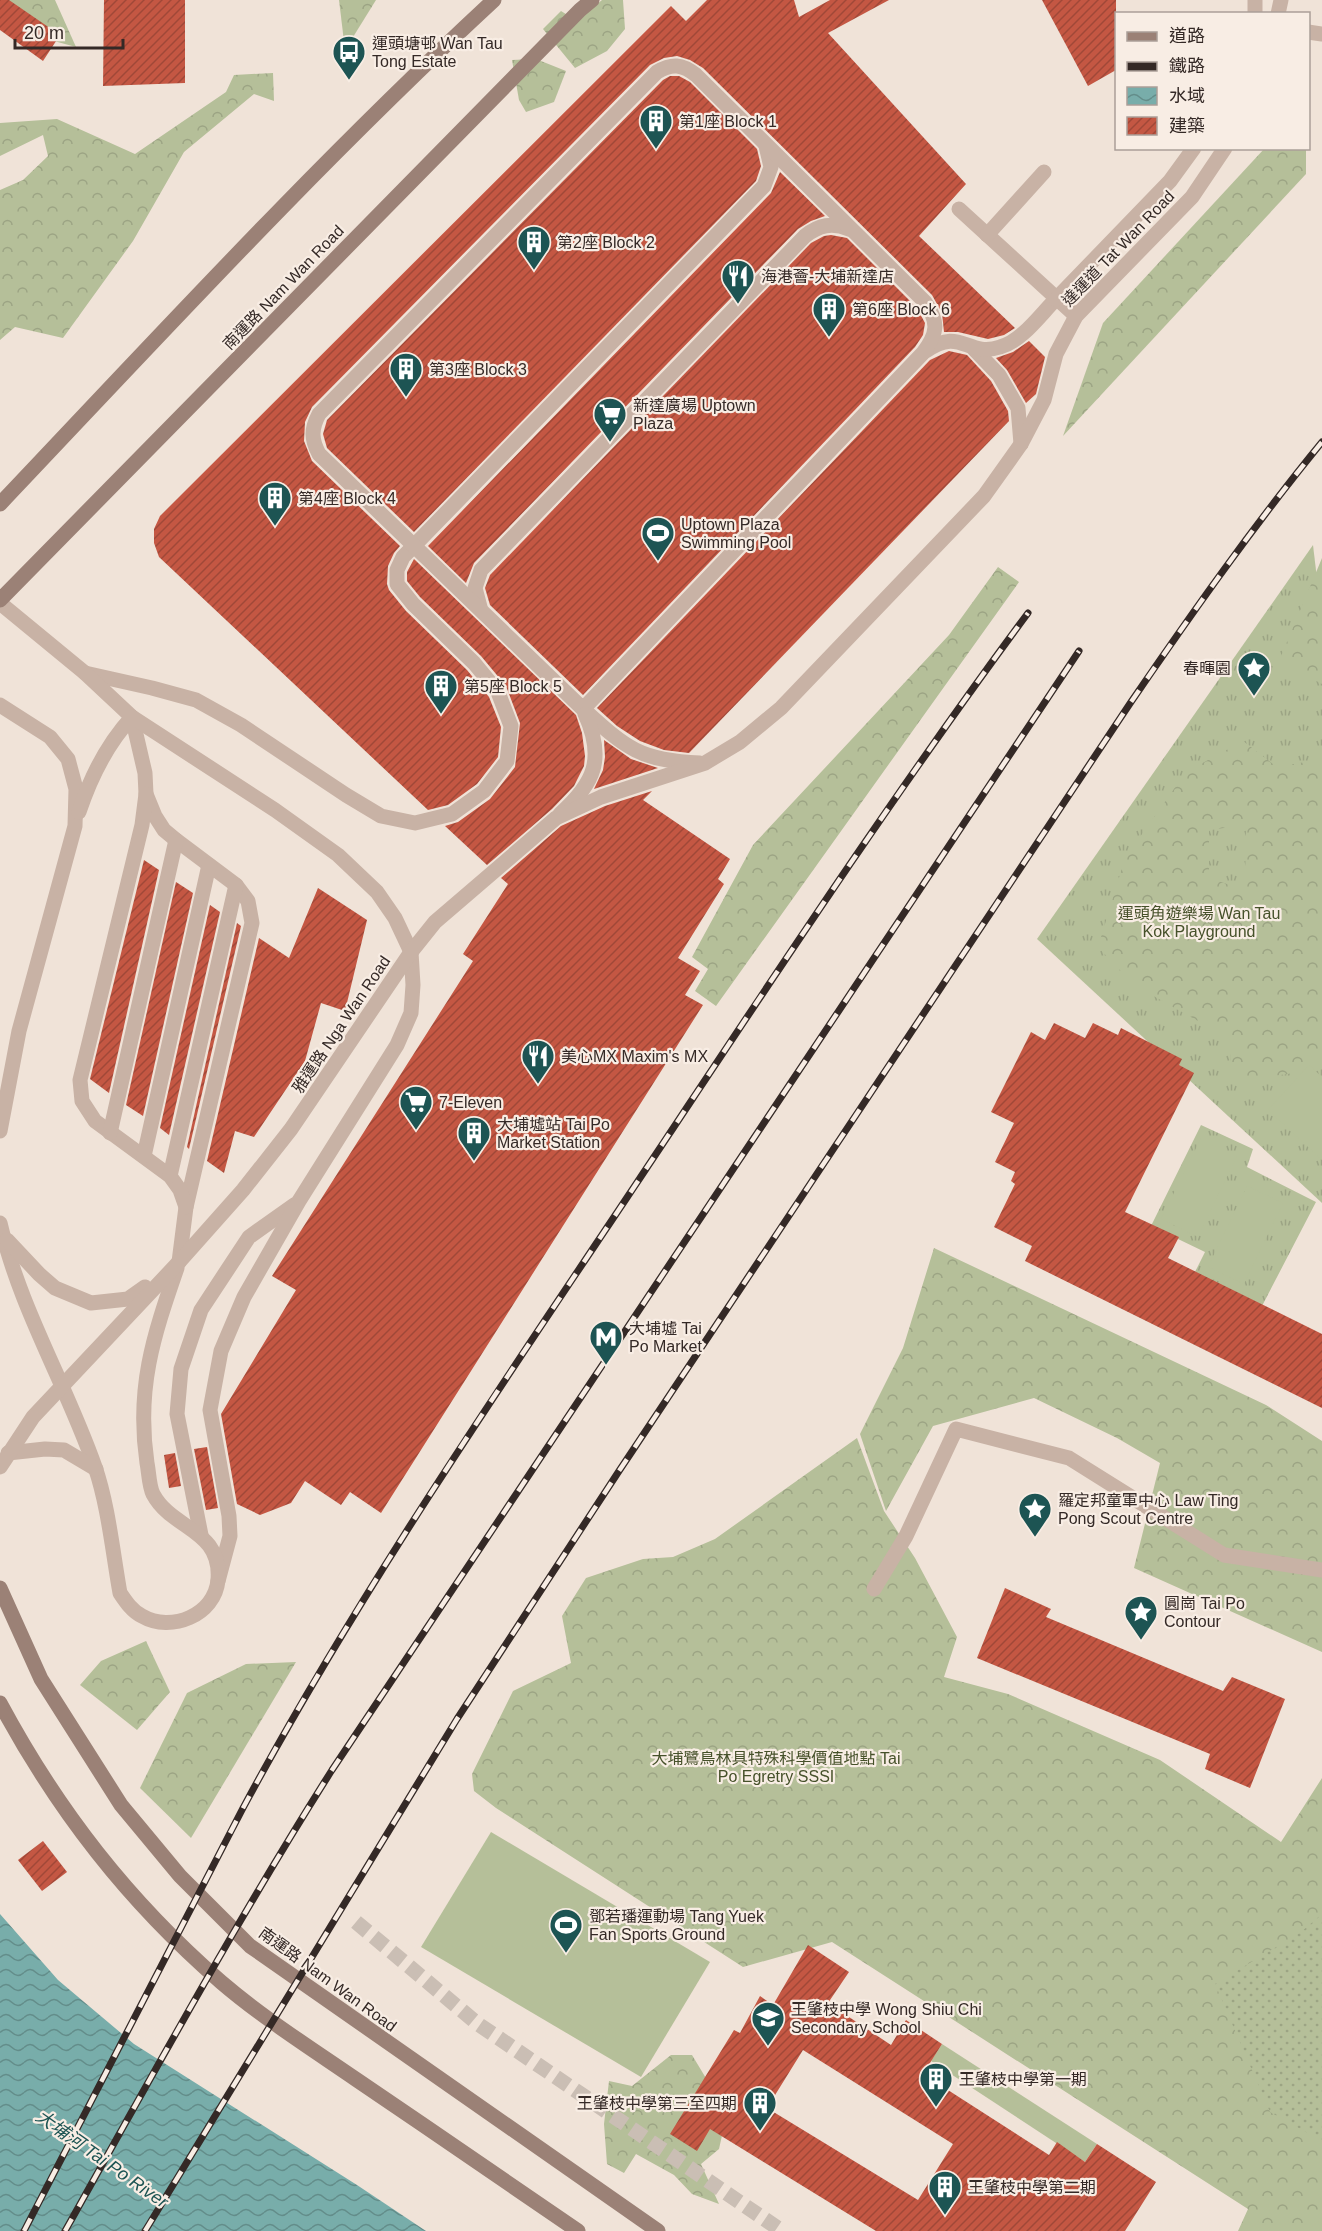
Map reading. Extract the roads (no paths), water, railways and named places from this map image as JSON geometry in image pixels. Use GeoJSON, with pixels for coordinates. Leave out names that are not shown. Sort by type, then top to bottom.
{"type":"FeatureCollection","features":[{"type":"Feature","properties":{"kind":"main road"},"geometry":{"type":"LineString","coordinates":[[0,504],[371,117],[494,0]]}},
{"type":"Feature","properties":{"kind":"main road","name":"南運路 Nam Wan Road"},"geometry":{"type":"LineString","coordinates":[[0,602],[592,0]]}},
{"type":"Feature","properties":{"kind":"main road","name":"南運路 Nam Wan Road"},"geometry":{"type":"LineString","coordinates":[[0,1588],[41,1679],[121,1805],[180,1876],[250,1946],[658,2231]]}},
{"type":"Feature","properties":{"kind":"main road"},"geometry":{"type":"LineString","coordinates":[[0,1703],[48,1786],[80,1833],[115,1876],[158,1922],[222,1983],[291,2034],[578,2231]]}},
{"type":"Feature","properties":{"kind":"street"},"geometry":{"type":"LineString","coordinates":[[583,709],[923,353],[932,341],[936,326],[925,302],[696,75],[676,65],[657,72],[543,186],[319,414],[312,434],[319,454],[583,709],[618,741],[646,757],[676,762],[705,763]]}},
{"type":"Feature","properties":{"kind":"street"},"geometry":{"type":"LineString","coordinates":[[85,673],[196,700],[241,725],[381,816],[415,823],[453,814],[484,791],[507,760],[511,726],[498,692],[474,663],[412,604],[397,584],[396,570],[403,557],[764,186],[771,167],[766,146]]}},
{"type":"Feature","properties":{"kind":"street","name":"達運道 Tat Wan Road"},"geometry":{"type":"LineString","coordinates":[[974,349],[1000,348],[1014,341],[1170,181],[1193,150]]}},
{"type":"Feature","properties":{"kind":"street","name":"達運道 Tat Wan Road"},"geometry":{"type":"LineString","coordinates":[[556,818],[601,797],[705,763],[740,742],[781,708],[984,496],[1021,444],[1044,400],[1056,354],[1076,316],[1192,197],[1224,150]]}},
{"type":"Feature","properties":{"kind":"street"},"geometry":{"type":"LineString","coordinates":[[987,235],[1044,172]]}},
{"type":"Feature","properties":{"kind":"street"},"geometry":{"type":"LineString","coordinates":[[959,209],[1076,316]]}},
{"type":"Feature","properties":{"kind":"street"},"geometry":{"type":"LineString","coordinates":[[481,609],[475,588],[481,570],[702,340],[814,229],[825,225],[838,225],[851,230]]}},
{"type":"Feature","properties":{"kind":"street"},"geometry":{"type":"LineString","coordinates":[[923,353],[936,344],[951,340],[965,343],[974,349],[999,375],[1018,408],[1021,444]]}},
{"type":"Feature","properties":{"kind":"street","name":"雅運路 Nga Wan Road"},"geometry":{"type":"LineString","coordinates":[[0,602],[85,673],[132,717],[275,810],[338,855],[377,892],[395,918],[411,952],[291,1129],[243,1190],[33,1417],[0,1467]]}},
{"type":"Feature","properties":{"kind":"street"},"geometry":{"type":"LineString","coordinates":[[0,705],[50,737],[68,759],[76,789],[75,826]]}},
{"type":"Feature","properties":{"kind":"street"},"geometry":{"type":"LineString","coordinates":[[218,1581],[231,1536],[210,1410],[221,1351],[244,1297],[299,1201],[397,1045],[411,1012],[413,985],[411,952],[435,922],[576,800],[590,779],[597,757],[594,734],[583,709]]}},
{"type":"Feature","properties":{"kind":"street"},"geometry":{"type":"LineString","coordinates":[[132,717],[145,773],[146,794],[139,836],[80,1080],[82,1101],[95,1121],[170,1176],[180,1190],[186,1207]]}},
{"type":"Feature","properties":{"kind":"street"},"geometry":{"type":"LineString","coordinates":[[0,1131],[19,1031],[84,797],[114,736],[132,717]]}},
{"type":"Feature","properties":{"kind":"street"},"geometry":{"type":"LineString","coordinates":[[146,794],[159,823],[176,840],[236,885],[248,901],[252,923],[186,1207],[178,1262]]}},
{"type":"Feature","properties":{"kind":"street"},"geometry":{"type":"LineString","coordinates":[[110,1133],[176,840]]}},
{"type":"Feature","properties":{"kind":"street"},"geometry":{"type":"LineString","coordinates":[[144,1156],[209,865]]}},
{"type":"Feature","properties":{"kind":"street"},"geometry":{"type":"LineString","coordinates":[[170,1176],[236,885]]}},
{"type":"Feature","properties":{"kind":"street"},"geometry":{"type":"LineString","coordinates":[[201,1535],[177,1414],[181,1369],[201,1310],[249,1237],[299,1201]]}},
{"type":"Feature","properties":{"kind":"street","name":"雅運路 Nga Wan Road"},"geometry":{"type":"LineString","coordinates":[[1,1229],[39,1274],[55,1288],[91,1303],[128,1299],[178,1262]]}},
{"type":"Feature","properties":{"kind":"street","name":"雅運路 Nga Wan Road"},"geometry":{"type":"LineString","coordinates":[[1,1229],[23,1298],[96,1469],[120,1593],[129,1607],[142,1617],[155,1622],[185,1620],[206,1607],[213,1598],[218,1581],[218,1564],[212,1549],[201,1535],[164,1511],[152,1492],[144,1438],[145,1375],[155,1331],[178,1262]]}},
{"type":"Feature","properties":{"kind":"street"},"geometry":{"type":"LineString","coordinates":[[874,1589],[906,1536],[956,1429],[1069,1458],[1224,1555],[1322,1570]]}},
{"type":"Feature","properties":{"kind":"street"},"geometry":{"type":"LineString","coordinates":[[8,1453],[45,1449],[64,1450],[96,1469]]}},
{"type":"Feature","properties":{"kind":"water","name":"大埔河 Tai Po River"},"geometry":{"type":"Polygon","coordinates":[[[0,1914],[58,1980],[134,2044],[426,2231],[0,2231],[0,1914]]]}},
{"type":"Feature","properties":{"kind":"tunnel"},"geometry":{"type":"LineString","coordinates":[[356,1922],[478,2024],[782,2231]]}},
{"type":"Feature","properties":{"kind":"railway"},"geometry":{"type":"LineString","coordinates":[[145,2231],[457,1719],[619,1471],[1131,702],[1224,570],[1322,442]]}},
{"type":"Feature","properties":{"kind":"railway"},"geometry":{"type":"LineString","coordinates":[[24,2231],[243,1808],[330,1655],[376,1580],[471,1431],[819,909],[922,760],[1028,613]]}},
{"type":"Feature","properties":{"kind":"railway"},"geometry":{"type":"LineString","coordinates":[[65,2231],[229,1941],[332,1770],[1079,651]]}},
{"type":"Feature","properties":{"kind":"place","name":"運頭塘邨 Wan Tau Tong Estate"},"geometry":{"type":"Point","coordinates":[349,81]}},
{"type":"Feature","properties":{"kind":"place","name":"第1座 Block 1"},"geometry":{"type":"Point","coordinates":[656,150]}},
{"type":"Feature","properties":{"kind":"place","name":"第2座 Block 2"},"geometry":{"type":"Point","coordinates":[534,271]}},
{"type":"Feature","properties":{"kind":"place","name":"海港薈-大埔新達店"},"geometry":{"type":"Point","coordinates":[738,305]}},
{"type":"Feature","properties":{"kind":"place","name":"第6座 Block 6"},"geometry":{"type":"Point","coordinates":[829,338]}},
{"type":"Feature","properties":{"kind":"place","name":"第3座 Block 3"},"geometry":{"type":"Point","coordinates":[406,398]}},
{"type":"Feature","properties":{"kind":"place","name":"新達廣場 Uptown Plaza"},"geometry":{"type":"Point","coordinates":[610,443]}},
{"type":"Feature","properties":{"kind":"place","name":"第4座 Block 4"},"geometry":{"type":"Point","coordinates":[275,527]}},
{"type":"Feature","properties":{"kind":"place","name":"Uptown Plaza Swimming Pool"},"geometry":{"type":"Point","coordinates":[658,562]}},
{"type":"Feature","properties":{"kind":"place","name":"春暉園"},"geometry":{"type":"Point","coordinates":[1254,697]}},
{"type":"Feature","properties":{"kind":"place","name":"第5座 Block 5"},"geometry":{"type":"Point","coordinates":[441,715]}},
{"type":"Feature","properties":{"kind":"place","name":"美心MX Maxim's MX"},"geometry":{"type":"Point","coordinates":[538,1085]}},
{"type":"Feature","properties":{"kind":"place","name":"7-Eleven"},"geometry":{"type":"Point","coordinates":[416,1131]}},
{"type":"Feature","properties":{"kind":"place","name":"大埔墟站 Tai Po Market Station"},"geometry":{"type":"Point","coordinates":[474,1162]}},
{"type":"Feature","properties":{"kind":"place","name":"大埔墟 Tai Po Market"},"geometry":{"type":"Point","coordinates":[606,1366]}},
{"type":"Feature","properties":{"kind":"place","name":"羅定邦童軍中心 Law Ting Pong Scout Centre"},"geometry":{"type":"Point","coordinates":[1035,1538]}},
{"type":"Feature","properties":{"kind":"place","name":"圓崗 Tai Po Contour"},"geometry":{"type":"Point","coordinates":[1141,1641]}},
{"type":"Feature","properties":{"kind":"place","name":"鄧若璠運動場 Tang Yuek Fan Sports Ground"},"geometry":{"type":"Point","coordinates":[566,1954]}},
{"type":"Feature","properties":{"kind":"place","name":"王肇枝中學 Wong Shiu Chi Secondary School"},"geometry":{"type":"Point","coordinates":[768,2047]}},
{"type":"Feature","properties":{"kind":"place","name":"王肇枝中學第一期"},"geometry":{"type":"Point","coordinates":[936,2108]}},
{"type":"Feature","properties":{"kind":"place","name":"王肇枝中學第三至四期"},"geometry":{"type":"Point","coordinates":[760,2132]}},
{"type":"Feature","properties":{"kind":"place","name":"王肇枝中學第二期"},"geometry":{"type":"Point","coordinates":[945,2216]}},
{"type":"Feature","properties":{"kind":"park label","name":"運頭角遊樂場 Wan Tau Kok Playground"},"geometry":{"type":"Point","coordinates":[1199,922]}},
{"type":"Feature","properties":{"kind":"park label","name":"大埔鷺鳥林具特殊科學價值地點 Tai Po Egretry SSSI"},"geometry":{"type":"Point","coordinates":[776,1767]}}]}
